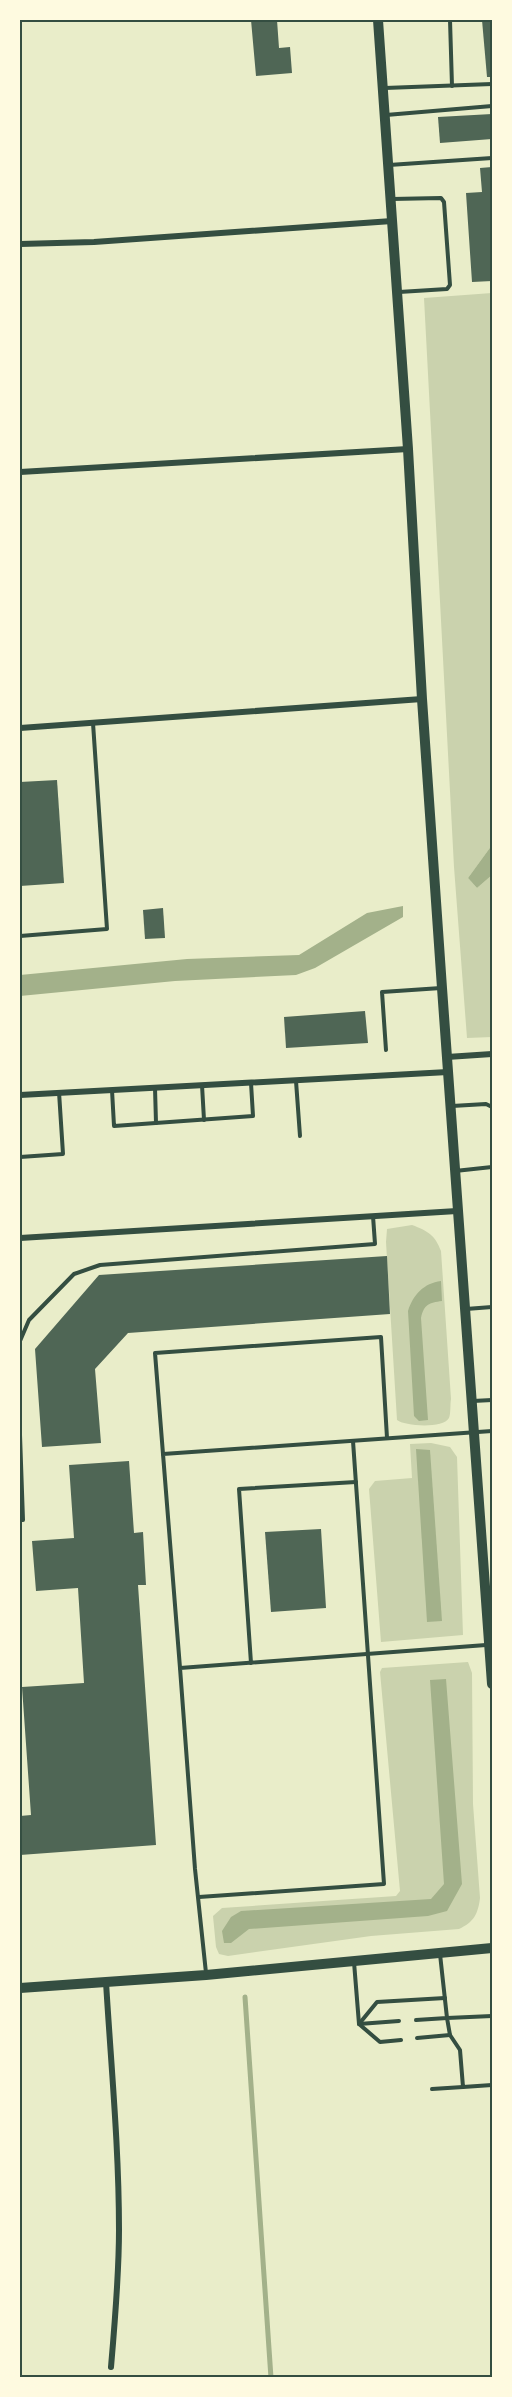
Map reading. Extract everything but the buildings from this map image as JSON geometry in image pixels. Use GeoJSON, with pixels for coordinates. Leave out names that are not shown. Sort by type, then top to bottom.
{"type":"FeatureCollection","features":[{"type":"Feature","properties":{"kind":"main road"},"geometry":{"type":"LineString","coordinates":[[378,20],[457,1211],[474,1432],[489,1582],[492,1684]]}},
{"type":"Feature","properties":{"kind":"main road"},"geometry":{"type":"LineString","coordinates":[[20,1988],[206,1975],[492,1948]]}},
{"type":"Feature","properties":{"kind":"street"},"geometry":{"type":"LineString","coordinates":[[20,244],[94,243],[392,221]]}},
{"type":"Feature","properties":{"kind":"street"},"geometry":{"type":"LineString","coordinates":[[20,472],[408,449]]}},
{"type":"Feature","properties":{"kind":"street"},"geometry":{"type":"LineString","coordinates":[[20,728],[422,699]]}},
{"type":"Feature","properties":{"kind":"street"},"geometry":{"type":"LineString","coordinates":[[447,1057],[492,1054]]}},
{"type":"Feature","properties":{"kind":"street"},"geometry":{"type":"LineString","coordinates":[[20,1095],[448,1072]]}},
{"type":"Feature","properties":{"kind":"street"},"geometry":{"type":"LineString","coordinates":[[20,1238],[457,1211]]}},
{"type":"Feature","properties":{"kind":"street"},"geometry":{"type":"LineString","coordinates":[[106,1982],[118,2175],[119,2231],[118,2283],[111,2367]]}},
{"type":"Feature","properties":{"kind":"lane"},"geometry":{"type":"LineString","coordinates":[[450,20],[452,86]]}},
{"type":"Feature","properties":{"kind":"lane"},"geometry":{"type":"LineString","coordinates":[[382,88],[492,84]]}},
{"type":"Feature","properties":{"kind":"lane"},"geometry":{"type":"LineString","coordinates":[[385,115],[492,106]]}},
{"type":"Feature","properties":{"kind":"lane"},"geometry":{"type":"LineString","coordinates":[[388,165],[492,158]]}},
{"type":"Feature","properties":{"kind":"lane"},"geometry":{"type":"LineString","coordinates":[[391,199],[441,198],[444,202],[450,285],[447,289],[397,292]]}},
{"type":"Feature","properties":{"kind":"lane"},"geometry":{"type":"LineString","coordinates":[[20,936],[107,929],[93,723]]}},
{"type":"Feature","properties":{"kind":"lane"},"geometry":{"type":"LineString","coordinates":[[386,1050],[382,992],[442,988]]}},
{"type":"Feature","properties":{"kind":"lane"},"geometry":{"type":"LineString","coordinates":[[296,1080],[300,1136]]}},
{"type":"Feature","properties":{"kind":"lane"},"geometry":{"type":"LineString","coordinates":[[112,1089],[114,1126],[253,1116],[251,1082]]}},
{"type":"Feature","properties":{"kind":"lane"},"geometry":{"type":"LineString","coordinates":[[202,1085],[204,1120]]}},
{"type":"Feature","properties":{"kind":"lane"},"geometry":{"type":"LineString","coordinates":[[155,1088],[156,1123]]}},
{"type":"Feature","properties":{"kind":"lane"},"geometry":{"type":"LineString","coordinates":[[20,1157],[63,1154],[59,1092]]}},
{"type":"Feature","properties":{"kind":"lane"},"geometry":{"type":"LineString","coordinates":[[450,1106],[486,1104],[492,1107]]}},
{"type":"Feature","properties":{"kind":"lane"},"geometry":{"type":"LineString","coordinates":[[455,1171],[492,1167]]}},
{"type":"Feature","properties":{"kind":"lane"},"geometry":{"type":"LineString","coordinates":[[20,1341],[29,1320],[75,1274],[100,1265],[375,1244],[373,1216]]}},
{"type":"Feature","properties":{"kind":"lane"},"geometry":{"type":"LineString","coordinates":[[465,1309],[492,1307]]}},
{"type":"Feature","properties":{"kind":"lane"},"geometry":{"type":"LineString","coordinates":[[206,1975],[155,1353],[381,1337],[387,1438]]}},
{"type":"Feature","properties":{"kind":"lane"},"geometry":{"type":"LineString","coordinates":[[472,1401],[492,1400]]}},
{"type":"Feature","properties":{"kind":"lane"},"geometry":{"type":"LineString","coordinates":[[163,1454],[492,1431]]}},
{"type":"Feature","properties":{"kind":"lane"},"geometry":{"type":"LineString","coordinates":[[20,1435],[24,1520],[20,1520]]}},
{"type":"Feature","properties":{"kind":"lane"},"geometry":{"type":"LineString","coordinates":[[199,1897],[384,1884],[353,1441]]}},
{"type":"Feature","properties":{"kind":"lane"},"geometry":{"type":"LineString","coordinates":[[251,1663],[239,1489],[356,1482]]}},
{"type":"Feature","properties":{"kind":"lane"},"geometry":{"type":"LineString","coordinates":[[180,1668],[490,1645]]}},
{"type":"Feature","properties":{"kind":"lane"},"geometry":{"type":"LineString","coordinates":[[440,1953],[447,2018],[450,2035],[460,2050],[463,2087]]}},
{"type":"Feature","properties":{"kind":"lane"},"geometry":{"type":"LineString","coordinates":[[354,1961],[359,2024],[380,2042],[401,2040]]}},
{"type":"Feature","properties":{"kind":"lane"},"geometry":{"type":"LineString","coordinates":[[359,2024],[377,2002],[444,1998]]}},
{"type":"Feature","properties":{"kind":"lane"},"geometry":{"type":"LineString","coordinates":[[416,2020],[492,2016]]}},
{"type":"Feature","properties":{"kind":"lane"},"geometry":{"type":"LineString","coordinates":[[359,2024],[399,2021]]}},
{"type":"Feature","properties":{"kind":"lane"},"geometry":{"type":"LineString","coordinates":[[417,2038],[450,2035]]}},
{"type":"Feature","properties":{"kind":"lane"},"geometry":{"type":"LineString","coordinates":[[432,2089],[492,2085]]}},
{"type":"Feature","properties":{"kind":"shaded area"},"geometry":{"type":"Polygon","coordinates":[[[492,293],[492,845],[468,878],[477,888],[492,875],[492,1037],[467,1038],[454,867],[424,298],[492,293]]]}},
{"type":"Feature","properties":{"kind":"shaded area"},"geometry":{"type":"Polygon","coordinates":[[[492,845],[492,875],[477,888],[468,878],[492,845]]]}},
{"type":"Feature","properties":{"kind":"shaded area"},"geometry":{"type":"Polygon","coordinates":[[[403,906],[403,917],[315,968],[296,975],[175,981],[20,996],[20,975],[187,959],[299,955],[367,913],[403,906]]]}},
{"type":"Feature","properties":{"kind":"shaded area"},"geometry":{"type":"Polygon","coordinates":[[[412,1225],[430,1234],[441,1251],[451,1399],[449,1418],[432,1425],[415,1425],[397,1420],[387,1229],[412,1225]]]}},
{"type":"Feature","properties":{"kind":"shaded area"},"geometry":{"type":"Polygon","coordinates":[[[441,1281],[442,1301],[428,1305],[421,1318],[428,1420],[419,1421],[414,1416],[408,1311],[413,1300],[424,1287],[441,1281]]]}},
{"type":"Feature","properties":{"kind":"shaded area"},"geometry":{"type":"Polygon","coordinates":[[[431,1443],[450,1447],[457,1457],[463,1635],[381,1642],[369,1489],[375,1481],[412,1478],[410,1444],[431,1443]]]}},
{"type":"Feature","properties":{"kind":"shaded area"},"geometry":{"type":"Polygon","coordinates":[[[416,1449],[430,1450],[442,1621],[427,1622],[416,1449]]]}},
{"type":"Feature","properties":{"kind":"shaded area"},"geometry":{"type":"Polygon","coordinates":[[[468,1662],[472,1673],[473,1804],[480,1898],[478,1909],[472,1920],[459,1929],[371,1936],[228,1956],[219,1954],[216,1947],[213,1916],[222,1908],[396,1896],[400,1891],[380,1672],[382,1668],[468,1662]]]}},
{"type":"Feature","properties":{"kind":"shaded area"},"geometry":{"type":"Polygon","coordinates":[[[446,1679],[462,1884],[447,1911],[428,1916],[249,1929],[231,1943],[224,1943],[222,1931],[231,1917],[241,1911],[431,1899],[444,1884],[430,1680],[446,1679]]]}},
{"type":"Feature","properties":{"kind":"waterway"},"geometry":{"type":"LineString","coordinates":[[245,1997],[271,2378]]}}]}
